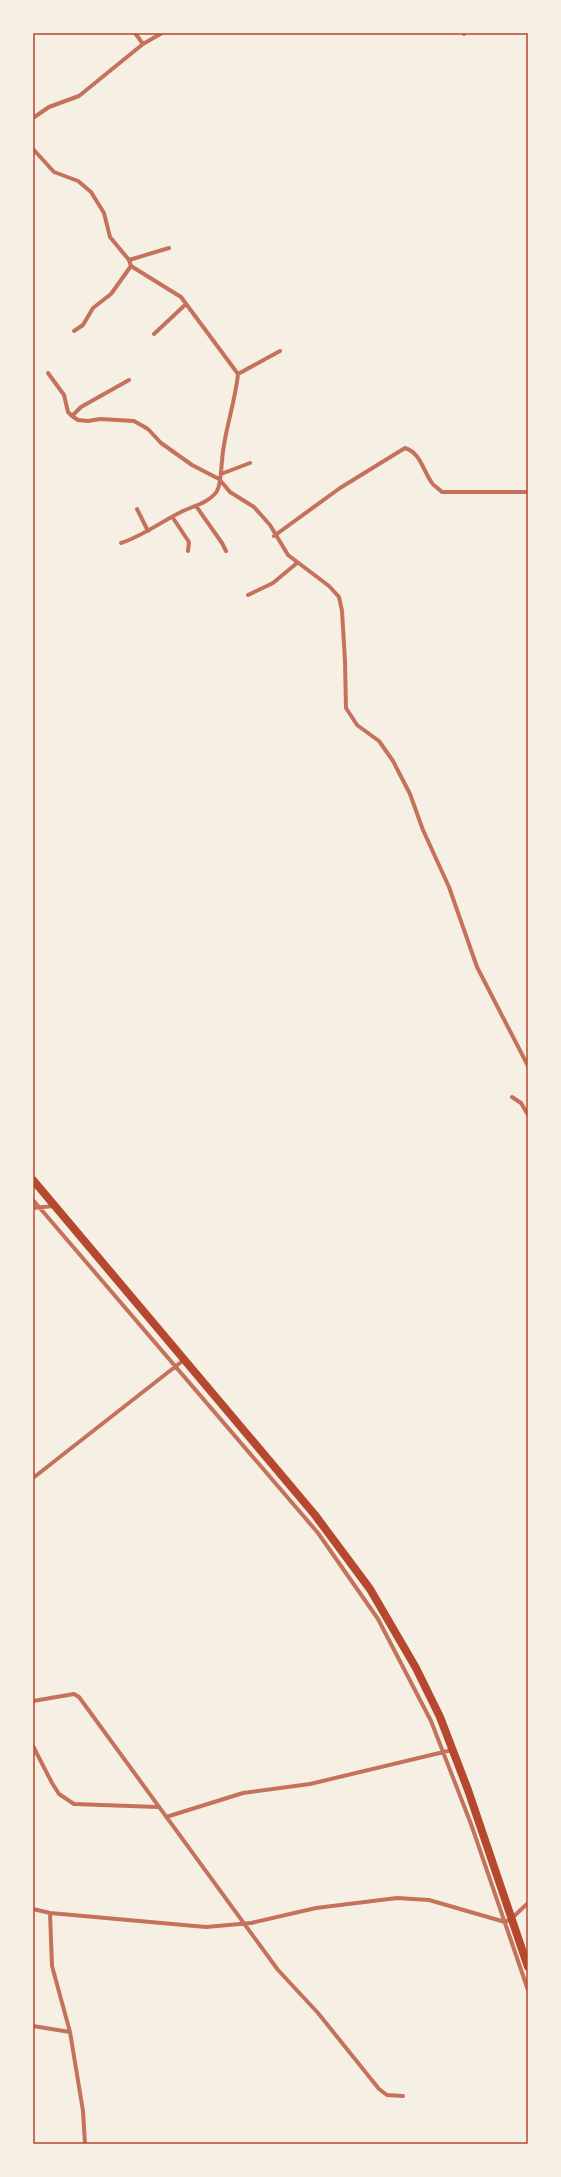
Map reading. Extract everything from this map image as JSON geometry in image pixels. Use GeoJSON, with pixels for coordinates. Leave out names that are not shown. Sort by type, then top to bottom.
{"type":"FeatureCollection","features":[{"type":"Feature","properties":{"kind":"highway"},"geometry":{"type":"LineString","coordinates":[[33,1180],[185,1359],[319,1521],[354,1566],[383,1611],[416,1668],[440,1717],[468,1790],[508,1921],[528,1967]]}},
{"type":"Feature","properties":{"kind":"street"},"geometry":{"type":"LineString","coordinates":[[135,33],[143,44]]}},
{"type":"Feature","properties":{"kind":"street"},"geometry":{"type":"LineString","coordinates":[[33,118],[49,107],[79,96],[143,44],[162,33]]}},
{"type":"Feature","properties":{"kind":"street"},"geometry":{"type":"LineString","coordinates":[[33,149],[54,172],[78,180],[91,192],[104,213],[110,237],[129,260],[131,266],[167,287],[186,304],[238,374],[236,392],[225,437],[221,474],[217,491],[196,506],[137,538],[121,543]]}},
{"type":"Feature","properties":{"kind":"street"},"geometry":{"type":"LineString","coordinates":[[129,260],[169,248]]}},
{"type":"Feature","properties":{"kind":"street"},"geometry":{"type":"LineString","coordinates":[[74,330],[83,325],[93,308],[111,294],[131,266]]}},
{"type":"Feature","properties":{"kind":"street"},"geometry":{"type":"LineString","coordinates":[[154,334],[186,304]]}},
{"type":"Feature","properties":{"kind":"street"},"geometry":{"type":"LineString","coordinates":[[238,374],[280,351]]}},
{"type":"Feature","properties":{"kind":"street"},"geometry":{"type":"LineString","coordinates":[[48,373],[64,395],[68,412],[78,420],[88,421],[100,419],[134,421],[148,429],[161,443],[192,465],[219,479],[230,492],[254,507],[270,526],[274,536],[288,555],[329,586],[339,597],[342,611],[346,661],[346,708],[357,725],[379,741],[397,768],[449,887],[477,967],[528,1066]]}},
{"type":"Feature","properties":{"kind":"street"},"geometry":{"type":"LineString","coordinates":[[72,416],[81,407],[129,380]]}},
{"type":"Feature","properties":{"kind":"street"},"geometry":{"type":"LineString","coordinates":[[274,536],[340,488],[405,448],[412,450],[422,464],[432,483],[442,492],[528,492]]}},
{"type":"Feature","properties":{"kind":"street"},"geometry":{"type":"LineString","coordinates":[[221,474],[250,463]]}},
{"type":"Feature","properties":{"kind":"street"},"geometry":{"type":"LineString","coordinates":[[196,506],[226,551]]}},
{"type":"Feature","properties":{"kind":"street"},"geometry":{"type":"LineString","coordinates":[[137,509],[148,531]]}},
{"type":"Feature","properties":{"kind":"street"},"geometry":{"type":"LineString","coordinates":[[173,518],[189,542],[188,551]]}},
{"type":"Feature","properties":{"kind":"street"},"geometry":{"type":"LineString","coordinates":[[248,595],[273,583],[297,563]]}},
{"type":"Feature","properties":{"kind":"street"},"geometry":{"type":"LineString","coordinates":[[512,1098],[521,1103],[528,1115]]}},
{"type":"Feature","properties":{"kind":"street"},"geometry":{"type":"LineString","coordinates":[[33,1200],[314,1528],[348,1573],[378,1619],[421,1700],[443,1752],[508,1921],[528,1990]]}},
{"type":"Feature","properties":{"kind":"street"},"geometry":{"type":"LineString","coordinates":[[33,1208],[54,1206]]}},
{"type":"Feature","properties":{"kind":"street"},"geometry":{"type":"LineString","coordinates":[[33,1478],[185,1359]]}},
{"type":"Feature","properties":{"kind":"street"},"geometry":{"type":"LineString","coordinates":[[33,1701],[74,1694],[79,1697],[278,1970],[318,2013],[379,2089],[387,2096],[403,2096]]}},
{"type":"Feature","properties":{"kind":"street"},"geometry":{"type":"LineString","coordinates":[[33,1746],[59,1794],[74,1804],[158,1807]]}},
{"type":"Feature","properties":{"kind":"street"},"geometry":{"type":"LineString","coordinates":[[166,1817],[243,1793],[310,1784],[452,1750]]}},
{"type":"Feature","properties":{"kind":"street"},"geometry":{"type":"LineString","coordinates":[[33,1909],[50,1913],[206,1927],[244,1924],[316,1908],[397,1898],[429,1900],[508,1921]]}},
{"type":"Feature","properties":{"kind":"street"},"geometry":{"type":"LineString","coordinates":[[508,1921],[528,1903]]}},
{"type":"Feature","properties":{"kind":"street"},"geometry":{"type":"LineString","coordinates":[[50,1913],[52,1966],[70,2032],[83,2111],[85,2144]]}},
{"type":"Feature","properties":{"kind":"street"},"geometry":{"type":"LineString","coordinates":[[33,2026],[70,2032]]}}]}
